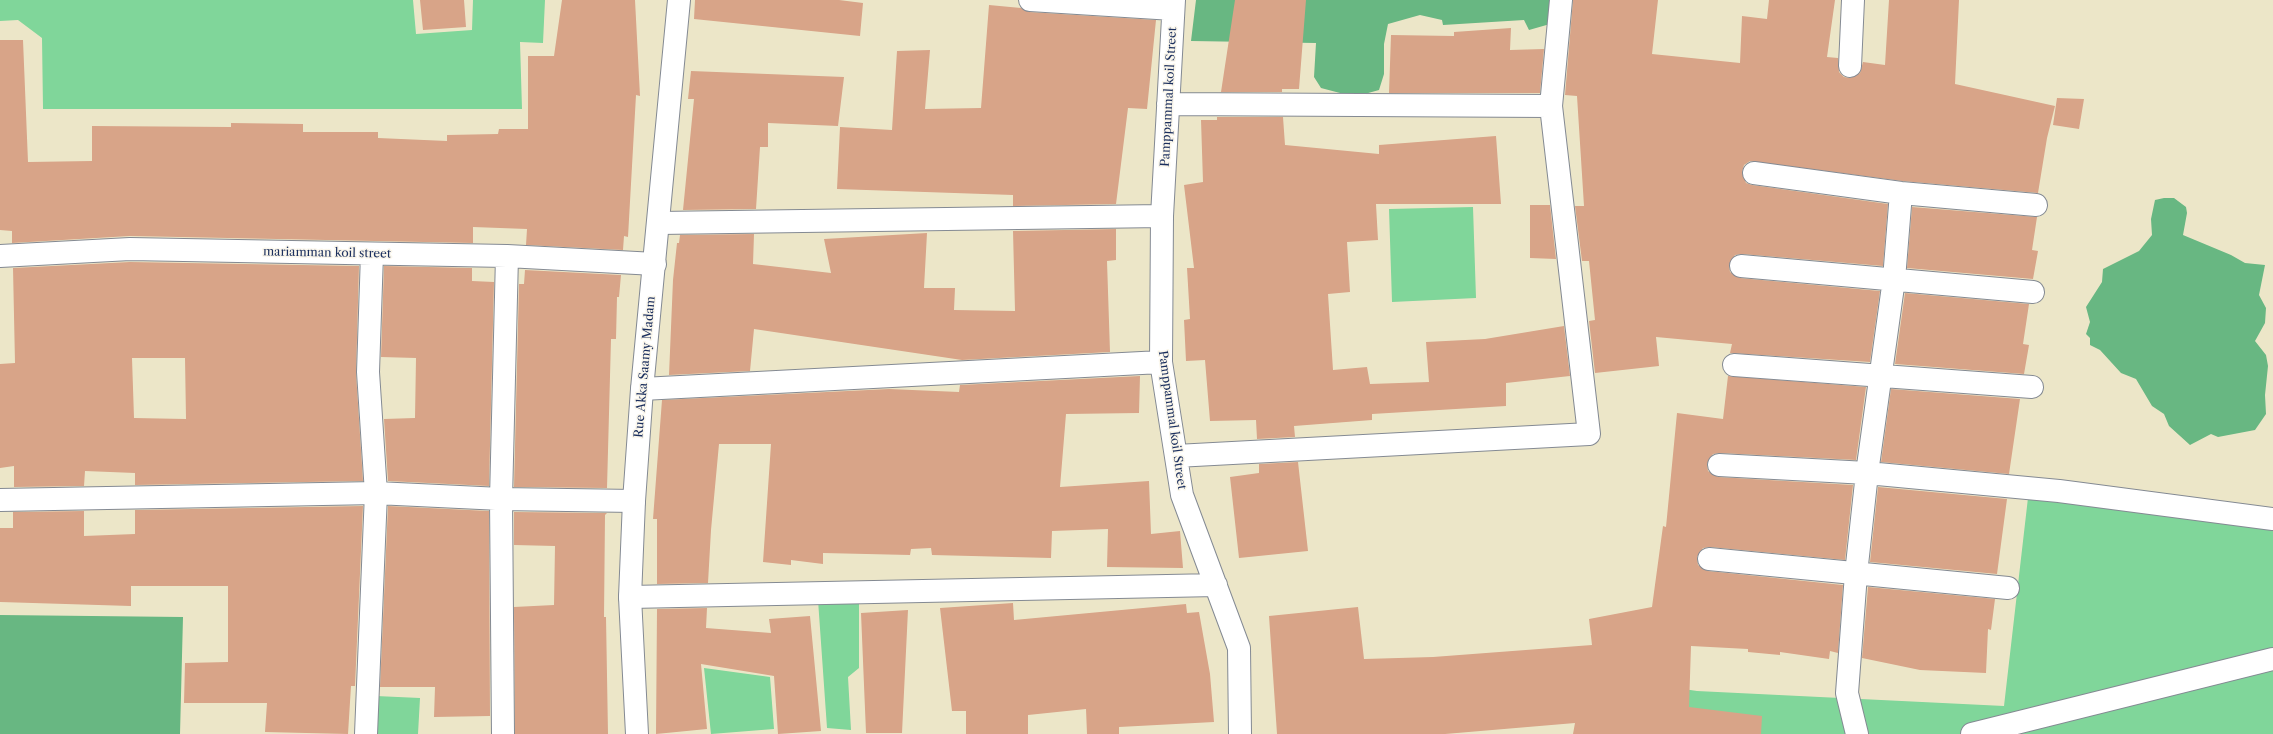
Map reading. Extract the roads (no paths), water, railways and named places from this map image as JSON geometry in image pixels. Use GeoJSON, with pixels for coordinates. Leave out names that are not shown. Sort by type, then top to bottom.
{"type":"FeatureCollection","features":[{"type":"Feature","properties":{"kind":"street","name":"Rue Akka Saamy Madam"},"geometry":{"type":"LineString","coordinates":[[637,734],[630,597],[634,502],[642,389],[659,223],[679,0]]}},
{"type":"Feature","properties":{"kind":"street"},"geometry":{"type":"LineString","coordinates":[[1030,0],[1174,4]]}},
{"type":"Feature","properties":{"kind":"street"},"geometry":{"type":"LineString","coordinates":[[1176,456],[1590,434],[1551,106],[1561,0]]}},
{"type":"Feature","properties":{"kind":"street"},"geometry":{"type":"LineString","coordinates":[[1850,66],[1853,0]]}},
{"type":"Feature","properties":{"kind":"street","name":"Pamppammal koil Street"},"geometry":{"type":"LineString","coordinates":[[1174,4],[1162,216],[1161,362],[1182,495],[1239,648],[1240,734]]}},
{"type":"Feature","properties":{"kind":"street"},"geometry":{"type":"LineString","coordinates":[[1168,104],[1551,106]]}},
{"type":"Feature","properties":{"kind":"street"},"geometry":{"type":"LineString","coordinates":[[1754,173],[1901,193],[2036,205]]}},
{"type":"Feature","properties":{"kind":"street"},"geometry":{"type":"LineString","coordinates":[[1857,734],[1847,693],[1856,574],[1867,473],[1894,279],[1901,193]]}},
{"type":"Feature","properties":{"kind":"street"},"geometry":{"type":"LineString","coordinates":[[659,223],[1162,216]]}},
{"type":"Feature","properties":{"kind":"street","name":"mariamman koil street"},"geometry":{"type":"LineString","coordinates":[[0,256],[130,249],[507,256],[655,264]]}},
{"type":"Feature","properties":{"kind":"street"},"geometry":{"type":"LineString","coordinates":[[366,734],[376,494],[368,372],[372,254]]}},
{"type":"Feature","properties":{"kind":"street"},"geometry":{"type":"LineString","coordinates":[[503,734],[501,499],[507,256]]}},
{"type":"Feature","properties":{"kind":"street"},"geometry":{"type":"LineString","coordinates":[[1741,266],[2033,292]]}},
{"type":"Feature","properties":{"kind":"street"},"geometry":{"type":"LineString","coordinates":[[642,389],[1161,362]]}},
{"type":"Feature","properties":{"kind":"street"},"geometry":{"type":"LineString","coordinates":[[1734,364],[2032,387]]}},
{"type":"Feature","properties":{"kind":"street"},"geometry":{"type":"LineString","coordinates":[[1719,465],[1867,473],[2059,491],[2273,519]]}},
{"type":"Feature","properties":{"kind":"street"},"geometry":{"type":"LineString","coordinates":[[0,500],[376,494],[634,502]]}},
{"type":"Feature","properties":{"kind":"street"},"geometry":{"type":"LineString","coordinates":[[1708,559],[2008,588]]}},
{"type":"Feature","properties":{"kind":"street"},"geometry":{"type":"LineString","coordinates":[[630,597],[1216,585]]}},
{"type":"Feature","properties":{"kind":"street"},"geometry":{"type":"LineString","coordinates":[[1972,734],[2273,659]]}}]}
